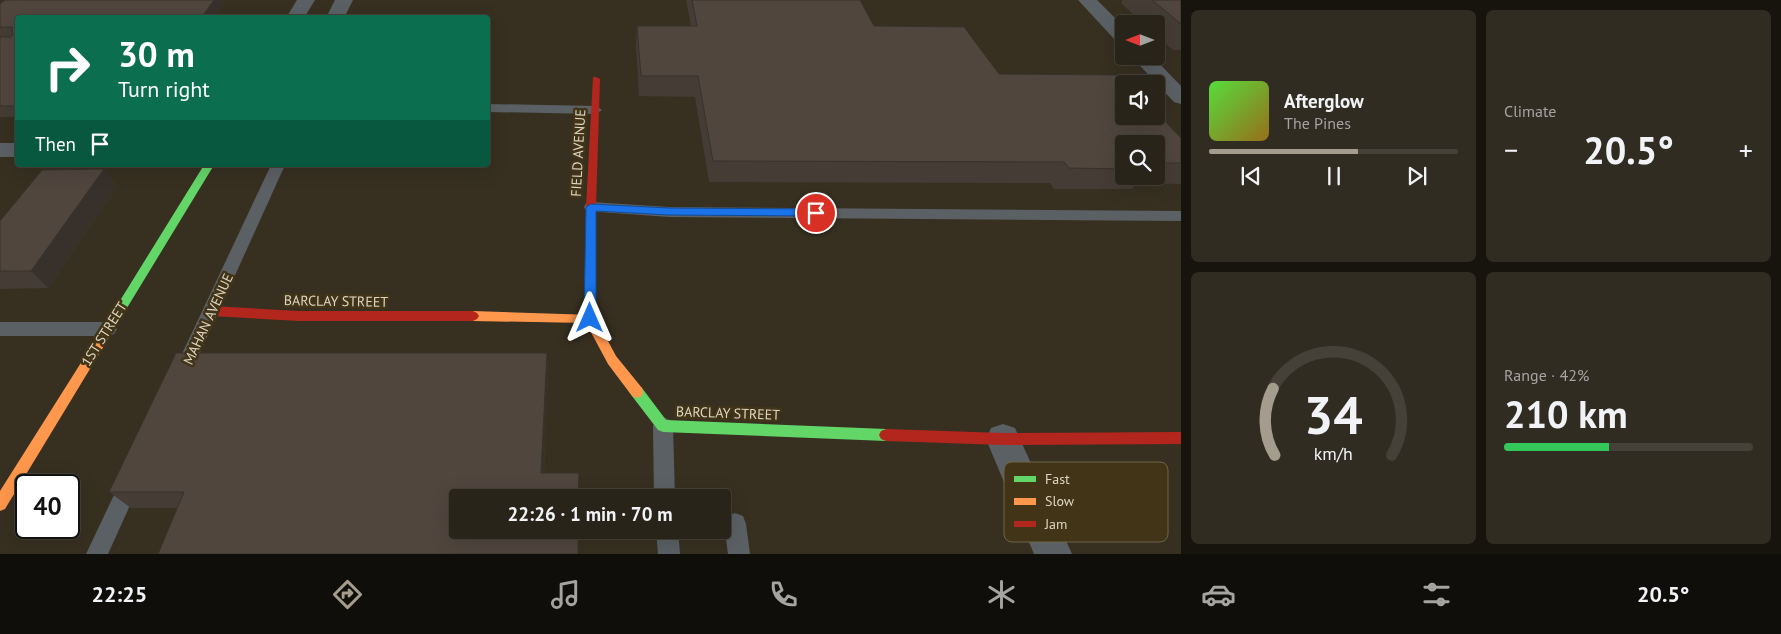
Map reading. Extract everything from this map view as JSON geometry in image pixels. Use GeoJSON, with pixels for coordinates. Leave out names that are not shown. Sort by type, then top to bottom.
{"type":"FeatureCollection","features":[{"type":"Feature","properties":{"kind":"street"},"geometry":{"type":"LineString","coordinates":[[297,15],[306,0]]}},
{"type":"Feature","properties":{"kind":"street"},"geometry":{"type":"LineString","coordinates":[[336,15],[344,0]]}},
{"type":"Feature","properties":{"kind":"street"},"geometry":{"type":"LineString","coordinates":[[1087,0],[1115,29]]}},
{"type":"Feature","properties":{"kind":"street"},"geometry":{"type":"LineString","coordinates":[[1150,65],[1181,98]]}},
{"type":"Feature","properties":{"kind":"street","name":"FIELD AVENUE"},"geometry":{"type":"LineString","coordinates":[[590,318],[591,207],[596,79]]}},
{"type":"Feature","properties":{"kind":"street"},"geometry":{"type":"LineString","coordinates":[[0,150],[15,150]]}},
{"type":"Feature","properties":{"kind":"street","name":"1ST STREET"},"geometry":{"type":"LineString","coordinates":[[0,504],[208,167]]}},
{"type":"Feature","properties":{"kind":"street","name":"BARCLAY STREET"},"geometry":{"type":"LineString","coordinates":[[212,311],[298,316],[590,318],[612,360],[663,426],[1003,439],[1181,438]]}},
{"type":"Feature","properties":{"kind":"street"},"geometry":{"type":"LineString","coordinates":[[1003,439],[1013,462]]}},
{"type":"Feature","properties":{"kind":"street"},"geometry":{"type":"LineString","coordinates":[[1048,542],[1053,554]]}},
{"type":"Feature","properties":{"kind":"lane"},"geometry":{"type":"LineString","coordinates":[[490,108],[596,110]]}},
{"type":"Feature","properties":{"kind":"lane","name":"MAHAN AVENUE"},"geometry":{"type":"LineString","coordinates":[[174,392],[277,167]]}},
{"type":"Feature","properties":{"kind":"lane"},"geometry":{"type":"LineString","coordinates":[[591,207],[669,212],[1181,216]]}},
{"type":"Feature","properties":{"kind":"lane"},"geometry":{"type":"LineString","coordinates":[[0,328],[108,328]]}},
{"type":"Feature","properties":{"kind":"lane"},"geometry":{"type":"LineString","coordinates":[[663,426],[665,446],[664,489]]}},
{"type":"Feature","properties":{"kind":"lane"},"geometry":{"type":"LineString","coordinates":[[97,554],[139,464]]}},
{"type":"Feature","properties":{"kind":"lane"},"geometry":{"type":"LineString","coordinates":[[735,524],[739,554]]}},
{"type":"Feature","properties":{"kind":"lane"},"geometry":{"type":"LineString","coordinates":[[668,539],[669,554]]}},
{"type":"Feature","properties":{"kind":"building"},"geometry":{"type":"Polygon","coordinates":[[[5,0],[214,0],[203,15],[15,15],[15,106],[0,106],[0,37],[11,37],[13,35],[12,27],[0,27],[0,4],[5,0]]]}},
{"type":"Feature","properties":{"kind":"building"},"geometry":{"type":"Polygon","coordinates":[[[692,0],[860,0],[874,26],[964,27],[999,74],[1121,75],[1115,75],[1115,125],[1165,125],[1165,121],[1181,138],[1181,163],[1165,163],[1165,135],[1115,135],[1115,169],[1069,168],[1064,162],[713,161],[698,76],[641,76],[637,26],[697,26],[692,0]]]}},
{"type":"Feature","properties":{"kind":"building"},"geometry":{"type":"Polygon","coordinates":[[[1152,0],[1181,0],[1181,24],[1152,0]]]}},
{"type":"Feature","properties":{"kind":"building"},"geometry":{"type":"Polygon","coordinates":[[[104,169],[31,271],[0,271],[0,221],[42,170],[104,169]]]}},
{"type":"Feature","properties":{"kind":"building"},"geometry":{"type":"Polygon","coordinates":[[[176,353],[547,353],[541,473],[579,473],[578,489],[449,489],[449,539],[578,539],[578,554],[158,554],[184,492],[109,492],[176,353]]]}},
{"type":"Feature","properties":{"kind":"traffic: fast"},"geometry":{"type":"LineString","coordinates":[[112,323],[208,167]]}},
{"type":"Feature","properties":{"kind":"traffic: fast"},"geometry":{"type":"LineString","coordinates":[[637,392],[663,426],[886,435]]}},
{"type":"Feature","properties":{"kind":"traffic: slow"},"geometry":{"type":"LineString","coordinates":[[473,316],[590,318],[612,360],[637,392]]}},
{"type":"Feature","properties":{"kind":"traffic: slow"},"geometry":{"type":"LineString","coordinates":[[0,504],[112,323]]}},
{"type":"Feature","properties":{"kind":"traffic: jam"},"geometry":{"type":"LineString","coordinates":[[590,318],[591,207],[596,79]]}},
{"type":"Feature","properties":{"kind":"traffic: jam"},"geometry":{"type":"LineString","coordinates":[[212,311],[298,316],[473,316]]}},
{"type":"Feature","properties":{"kind":"traffic: jam"},"geometry":{"type":"LineString","coordinates":[[886,435],[1003,439],[1181,438]]}},
{"type":"Feature","properties":{"kind":"route"},"geometry":{"type":"LineString","coordinates":[[590,318],[591,207],[669,212],[816,213]]}}]}
